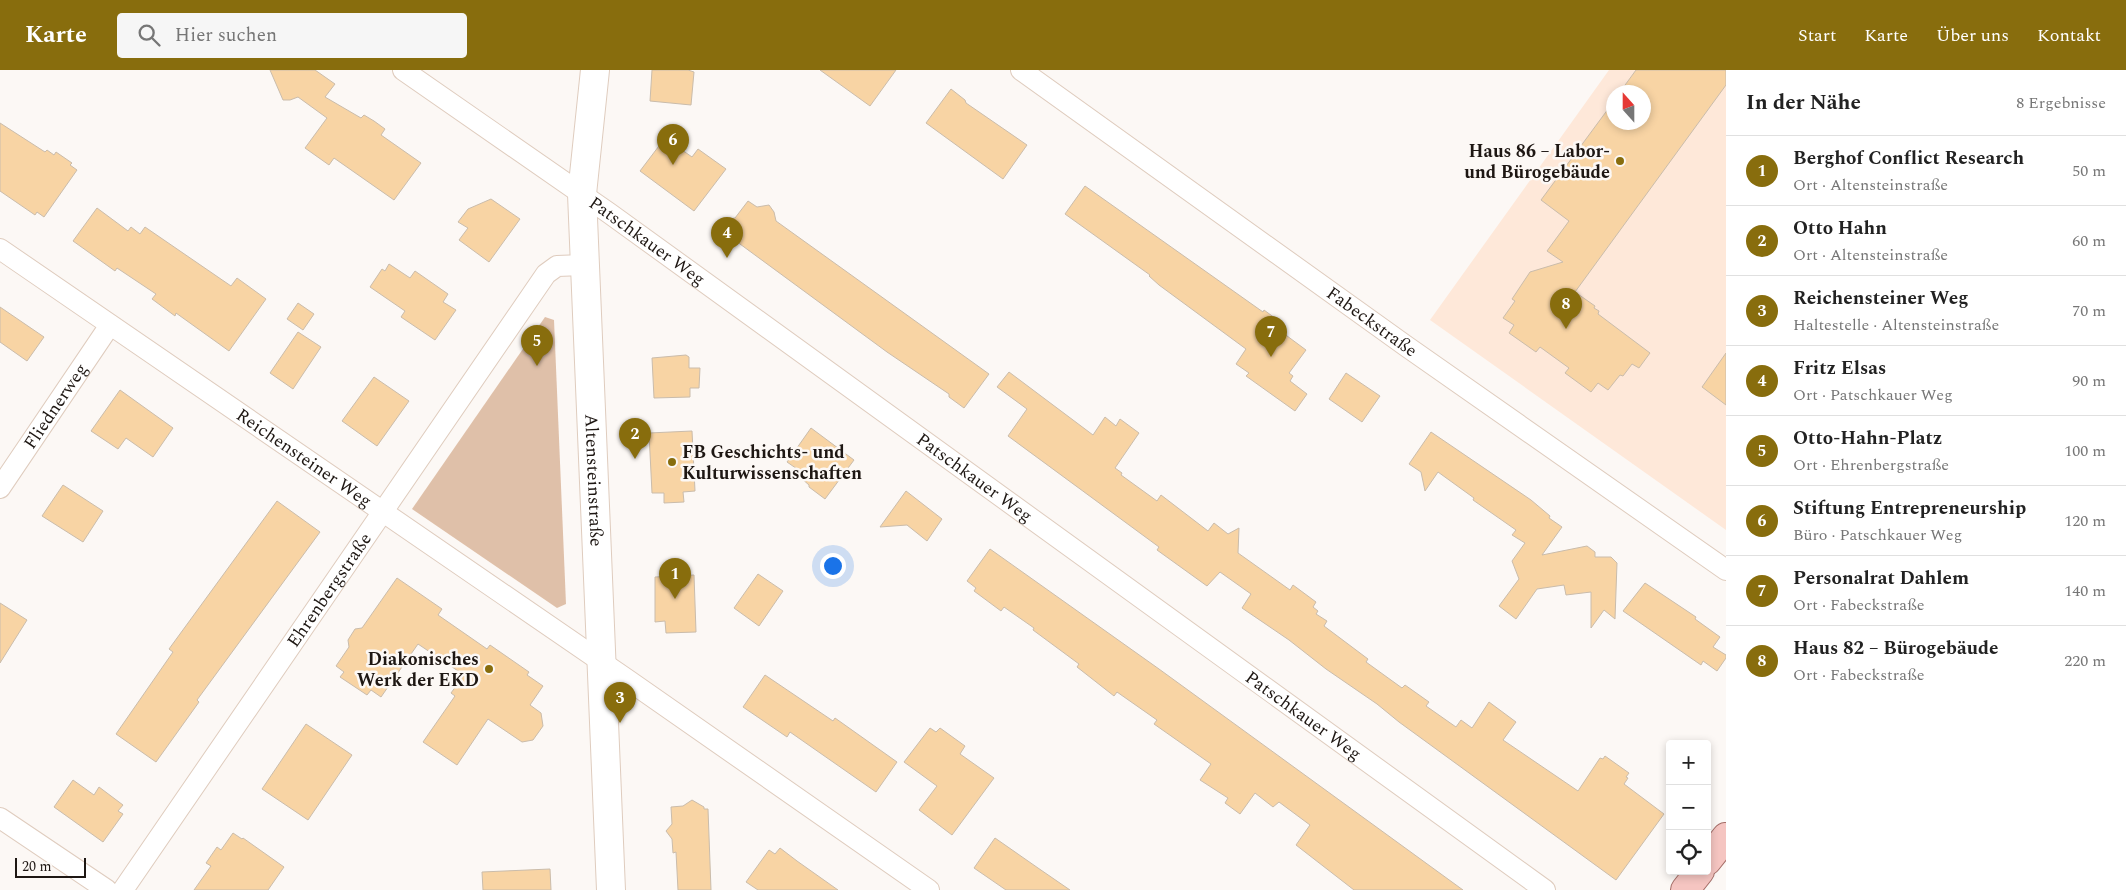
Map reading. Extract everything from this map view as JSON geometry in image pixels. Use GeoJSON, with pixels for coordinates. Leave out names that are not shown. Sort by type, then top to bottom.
{"type":"FeatureCollection","features":[{"type":"Feature","properties":{"kind":"main road","name":"Altensteinstraße"},"geometry":{"type":"LineString","coordinates":[[594,70],[582,194],[611,890]]}},
{"type":"Feature","properties":{"kind":"main road"},"geometry":{"type":"LineString","coordinates":[[1711,856],[1726,837]]}},
{"type":"Feature","properties":{"kind":"main road"},"geometry":{"type":"LineString","coordinates":[[1685,890],[1697,875]]}},
{"type":"Feature","properties":{"kind":"street","name":"Patschkauer Weg"},"geometry":{"type":"LineString","coordinates":[[403,70],[582,194],[1545,890]]}},
{"type":"Feature","properties":{"kind":"street","name":"Fabeckstraße"},"geometry":{"type":"LineString","coordinates":[[1022,70],[1406,346],[1726,570]]}},
{"type":"Feature","properties":{"kind":"street","name":"Reichensteiner Weg"},"geometry":{"type":"LineString","coordinates":[[0,249],[383,514],[602,662],[929,890]]}},
{"type":"Feature","properties":{"kind":"street","name":"Ehrenbergstraße"},"geometry":{"type":"LineString","coordinates":[[123,890],[546,274],[557,266],[584,265]]}},
{"type":"Feature","properties":{"kind":"street","name":"Fliednerweg"},"geometry":{"type":"LineString","coordinates":[[0,488],[110,325]]}},
{"type":"Feature","properties":{"kind":"street"},"geometry":{"type":"LineString","coordinates":[[0,818],[107,890]]}},
{"type":"Feature","properties":{"kind":"shaded area"},"geometry":{"type":"Polygon","coordinates":[[[1609,70],[1726,70],[1726,530],[1430,320],[1609,70]]]}},
{"type":"Feature","properties":{"kind":"shaded area"},"geometry":{"type":"Polygon","coordinates":[[[545,317],[554,320],[566,604],[557,608],[412,509],[545,317]]]}},
{"type":"Feature","properties":{"kind":"building"},"geometry":{"type":"Polygon","coordinates":[[[270,70],[315,70],[335,84],[325,97],[361,118],[364,115],[374,121],[385,129],[381,135],[421,163],[394,200],[334,158],[329,165],[305,148],[327,118],[298,97],[283,100],[270,70]]]}},
{"type":"Feature","properties":{"kind":"building"},"geometry":{"type":"Polygon","coordinates":[[[652,70],[688,70],[694,72],[691,105],[650,101],[652,70]]]}},
{"type":"Feature","properties":{"kind":"building"},"geometry":{"type":"Polygon","coordinates":[[[820,70],[896,70],[870,106],[820,70]]]}},
{"type":"Feature","properties":{"kind":"building","name":"Haus 86 – Labor- und Bürogebäude"},"geometry":{"type":"Polygon","coordinates":[[[1636,70],[1726,70],[1726,85],[1575,292],[1595,306],[1594,308],[1599,311],[1598,314],[1650,353],[1639,368],[1632,364],[1623,376],[1620,375],[1608,390],[1598,383],[1591,392],[1565,373],[1569,368],[1540,347],[1536,352],[1509,333],[1514,325],[1503,318],[1515,301],[1512,299],[1530,272],[1563,262],[1547,251],[1569,221],[1541,200],[1606,112],[1606,130],[1651,130],[1651,85],[1625,85],[1636,70]]]}},
{"type":"Feature","properties":{"kind":"building"},"geometry":{"type":"Polygon","coordinates":[[[951,89],[965,100],[966,103],[1027,145],[1003,179],[926,123],[951,89]]]}},
{"type":"Feature","properties":{"kind":"building"},"geometry":{"type":"Polygon","coordinates":[[[0,123],[45,152],[47,150],[54,155],[56,152],[72,163],[70,165],[77,170],[44,217],[37,212],[35,215],[0,191],[0,123]]]}},
{"type":"Feature","properties":{"kind":"building"},"geometry":{"type":"Polygon","coordinates":[[[665,138],[692,157],[698,149],[726,169],[694,211],[640,171],[665,138]]]}},
{"type":"Feature","properties":{"kind":"building"},"geometry":{"type":"Polygon","coordinates":[[[1085,186],[1263,312],[1264,310],[1283,324],[1279,330],[1306,350],[1289,373],[1293,376],[1290,381],[1307,394],[1295,411],[1246,376],[1249,373],[1236,364],[1246,349],[1159,285],[1150,275],[1065,214],[1085,186]]]}},
{"type":"Feature","properties":{"kind":"building"},"geometry":{"type":"Polygon","coordinates":[[[491,199],[520,219],[489,262],[459,240],[468,228],[458,222],[468,209],[491,199]]]}},
{"type":"Feature","properties":{"kind":"building"},"geometry":{"type":"Polygon","coordinates":[[[748,201],[757,207],[769,205],[774,212],[776,221],[989,374],[964,408],[949,397],[949,394],[887,352],[725,233],[724,220],[735,218],[748,201]]]}},
{"type":"Feature","properties":{"kind":"building"},"geometry":{"type":"Polygon","coordinates":[[[97,208],[128,231],[131,227],[140,234],[145,227],[231,286],[237,278],[266,299],[229,351],[176,313],[175,316],[152,299],[156,294],[117,268],[115,271],[73,241],[97,208]]]}},
{"type":"Feature","properties":{"kind":"building"},"geometry":{"type":"Polygon","coordinates":[[[389,264],[410,278],[415,271],[448,294],[443,302],[456,310],[435,340],[401,317],[405,311],[370,287],[382,269],[385,271],[389,264]]]}},
{"type":"Feature","properties":{"kind":"building"},"geometry":{"type":"Polygon","coordinates":[[[298,303],[314,314],[303,330],[287,319],[298,303]]]}},
{"type":"Feature","properties":{"kind":"building"},"geometry":{"type":"Polygon","coordinates":[[[0,307],[44,337],[27,361],[0,342],[0,307]]]}},
{"type":"Feature","properties":{"kind":"building"},"geometry":{"type":"Polygon","coordinates":[[[298,332],[321,347],[293,389],[270,373],[298,332]]]}},
{"type":"Feature","properties":{"kind":"building"},"geometry":{"type":"Polygon","coordinates":[[[1726,353],[1726,405],[1702,387],[1726,353]]]}},
{"type":"Feature","properties":{"kind":"building"},"geometry":{"type":"Polygon","coordinates":[[[686,355],[689,357],[689,368],[700,368],[699,388],[690,388],[690,397],[654,398],[652,358],[686,355]]]}},
{"type":"Feature","properties":{"kind":"building"},"geometry":{"type":"Polygon","coordinates":[[[1009,372],[1093,435],[1105,417],[1116,426],[1120,419],[1139,433],[1115,468],[1122,473],[1121,475],[1157,501],[1161,495],[1208,531],[1214,523],[1228,534],[1239,528],[1238,553],[1290,590],[1293,585],[1316,602],[1313,607],[1318,611],[1316,614],[1327,621],[1324,626],[1368,659],[1366,662],[1402,688],[1405,685],[1429,702],[1426,706],[1456,727],[1461,720],[1472,728],[1489,702],[1516,722],[1503,740],[1578,791],[1600,758],[1603,759],[1605,756],[1629,773],[1624,784],[1664,814],[1616,880],[1289,640],[1242,608],[1251,594],[1220,572],[1207,586],[1157,550],[1159,547],[1008,436],[1027,409],[997,387],[1009,372]]]}},
{"type":"Feature","properties":{"kind":"building"},"geometry":{"type":"Polygon","coordinates":[[[1346,373],[1380,396],[1362,422],[1329,399],[1346,373]]]}},
{"type":"Feature","properties":{"kind":"building"},"geometry":{"type":"Polygon","coordinates":[[[374,377],[409,401],[377,446],[342,421],[374,377]]]}},
{"type":"Feature","properties":{"kind":"building"},"geometry":{"type":"Polygon","coordinates":[[[120,390],[173,428],[153,457],[126,438],[118,449],[91,431],[120,390]]]}},
{"type":"Feature","properties":{"kind":"building"},"geometry":{"type":"Polygon","coordinates":[[[811,428],[854,460],[825,499],[809,487],[801,478],[800,471],[787,462],[811,428]]]}},
{"type":"Feature","properties":{"kind":"building","name":"FB Geschichts- und Kulturwissenschaften"},"geometry":{"type":"Polygon","coordinates":[[[692,431],[695,491],[683,492],[684,502],[664,503],[664,493],[652,493],[649,433],[692,431]]]}},
{"type":"Feature","properties":{"kind":"building"},"geometry":{"type":"Polygon","coordinates":[[[1431,432],[1531,500],[1550,516],[1549,518],[1562,527],[1542,555],[1587,546],[1595,552],[1595,557],[1611,557],[1617,563],[1615,619],[1604,610],[1591,628],[1591,592],[1566,595],[1564,585],[1537,589],[1516,619],[1499,606],[1519,579],[1512,561],[1525,543],[1512,535],[1516,530],[1473,500],[1474,498],[1438,472],[1425,491],[1421,472],[1409,464],[1431,432]]]}},
{"type":"Feature","properties":{"kind":"building"},"geometry":{"type":"Polygon","coordinates":[[[63,485],[103,511],[83,542],[42,516],[63,485]]]}},
{"type":"Feature","properties":{"kind":"building"},"geometry":{"type":"Polygon","coordinates":[[[906,491],[942,519],[927,541],[907,525],[880,527],[906,491]]]}},
{"type":"Feature","properties":{"kind":"building"},"geometry":{"type":"Polygon","coordinates":[[[277,501],[320,532],[197,700],[199,702],[156,762],[116,734],[173,652],[169,649],[277,501]]]}},
{"type":"Feature","properties":{"kind":"building"},"geometry":{"type":"Polygon","coordinates":[[[990,549],[1463,890],[1354,890],[1296,845],[1310,825],[1279,802],[1273,807],[1255,793],[1240,814],[1225,803],[1228,798],[1200,780],[1211,764],[1154,724],[1157,720],[1117,692],[1114,696],[1077,667],[1079,664],[1033,630],[1034,628],[1004,607],[1001,611],[974,591],[976,588],[967,581],[990,549]]]}},
{"type":"Feature","properties":{"kind":"building"},"geometry":{"type":"Polygon","coordinates":[[[758,574],[783,591],[759,626],[734,608],[758,574]]]}},
{"type":"Feature","properties":{"kind":"building"},"geometry":{"type":"Polygon","coordinates":[[[694,575],[696,632],[666,633],[665,621],[655,622],[655,577],[694,575]]]}},
{"type":"Feature","properties":{"kind":"building","name":"Diakonisches Werk der EKD"},"geometry":{"type":"Polygon","coordinates":[[[397,578],[442,609],[438,615],[487,649],[490,645],[529,672],[527,675],[543,686],[530,705],[541,713],[543,726],[533,740],[522,742],[488,719],[457,765],[423,742],[455,696],[451,693],[464,675],[418,644],[381,697],[371,690],[367,695],[340,677],[344,672],[336,666],[349,647],[348,640],[355,629],[362,628],[397,578]]]}},
{"type":"Feature","properties":{"kind":"building"},"geometry":{"type":"Polygon","coordinates":[[[1645,583],[1696,617],[1695,619],[1720,637],[1713,647],[1726,655],[1726,658],[1717,671],[1703,661],[1701,665],[1623,611],[1645,583]]]}},
{"type":"Feature","properties":{"kind":"building"},"geometry":{"type":"Polygon","coordinates":[[[0,603],[27,620],[0,663],[0,603]]]}},
{"type":"Feature","properties":{"kind":"building"},"geometry":{"type":"Polygon","coordinates":[[[765,675],[833,721],[835,718],[897,762],[876,792],[790,732],[787,737],[743,707],[765,675]]]}},
{"type":"Feature","properties":{"kind":"building"},"geometry":{"type":"Polygon","coordinates":[[[306,724],[352,755],[308,820],[262,789],[306,724]]]}},
{"type":"Feature","properties":{"kind":"building"},"geometry":{"type":"Polygon","coordinates":[[[930,728],[936,732],[940,728],[965,746],[960,754],[994,778],[952,835],[919,810],[937,786],[904,762],[930,728]]]}},
{"type":"Feature","properties":{"kind":"building"},"geometry":{"type":"Polygon","coordinates":[[[73,780],[94,795],[99,787],[123,805],[118,811],[123,814],[103,842],[54,807],[73,780]]]}},
{"type":"Feature","properties":{"kind":"building"},"geometry":{"type":"Polygon","coordinates":[[[692,800],[704,807],[704,809],[708,809],[711,890],[678,890],[676,852],[673,853],[672,839],[666,831],[672,824],[671,807],[683,806],[692,800]]]}},
{"type":"Feature","properties":{"kind":"building"},"geometry":{"type":"Polygon","coordinates":[[[233,833],[284,867],[268,890],[194,890],[211,866],[206,863],[217,847],[221,850],[233,833]]]}},
{"type":"Feature","properties":{"kind":"building"},"geometry":{"type":"Polygon","coordinates":[[[995,838],[1070,890],[1006,890],[974,868],[995,838]]]}},
{"type":"Feature","properties":{"kind":"building"},"geometry":{"type":"Polygon","coordinates":[[[780,848],[838,890],[758,890],[746,882],[769,850],[775,854],[780,848]]]}},
{"type":"Feature","properties":{"kind":"building"},"geometry":{"type":"Polygon","coordinates":[[[550,869],[551,890],[483,890],[482,872],[550,869]]]}},
{"type":"Feature","properties":{"kind":"place","name":"Haus 86 – Labor- und Bürogebäude"},"geometry":{"type":"Point","coordinates":[1620,161]}},
{"type":"Feature","properties":{"kind":"place","name":"Stiftung Entrepreneurship"},"geometry":{"type":"Point","coordinates":[673,165]}},
{"type":"Feature","properties":{"kind":"place","name":"Fritz Elsas"},"geometry":{"type":"Point","coordinates":[727,258]}},
{"type":"Feature","properties":{"kind":"place","name":"Haus 82 – Bürogebäude"},"geometry":{"type":"Point","coordinates":[1566,329]}},
{"type":"Feature","properties":{"kind":"place","name":"Personalrat Dahlem"},"geometry":{"type":"Point","coordinates":[1271,357]}},
{"type":"Feature","properties":{"kind":"place","name":"Otto-Hahn-Platz"},"geometry":{"type":"Point","coordinates":[537,366]}},
{"type":"Feature","properties":{"kind":"place","name":"Otto Hahn"},"geometry":{"type":"Point","coordinates":[635,459]}},
{"type":"Feature","properties":{"kind":"place","name":"FB Geschichts- und Kulturwissenschaften"},"geometry":{"type":"Point","coordinates":[672,462]}},
{"type":"Feature","properties":{"kind":"place","name":"Berghof Conflict Research"},"geometry":{"type":"Point","coordinates":[675,599]}},
{"type":"Feature","properties":{"kind":"place","name":"Diakonisches Werk der EKD"},"geometry":{"type":"Point","coordinates":[489,669]}},
{"type":"Feature","properties":{"kind":"place","name":"Reichensteiner Weg"},"geometry":{"type":"Point","coordinates":[620,723]}}]}
